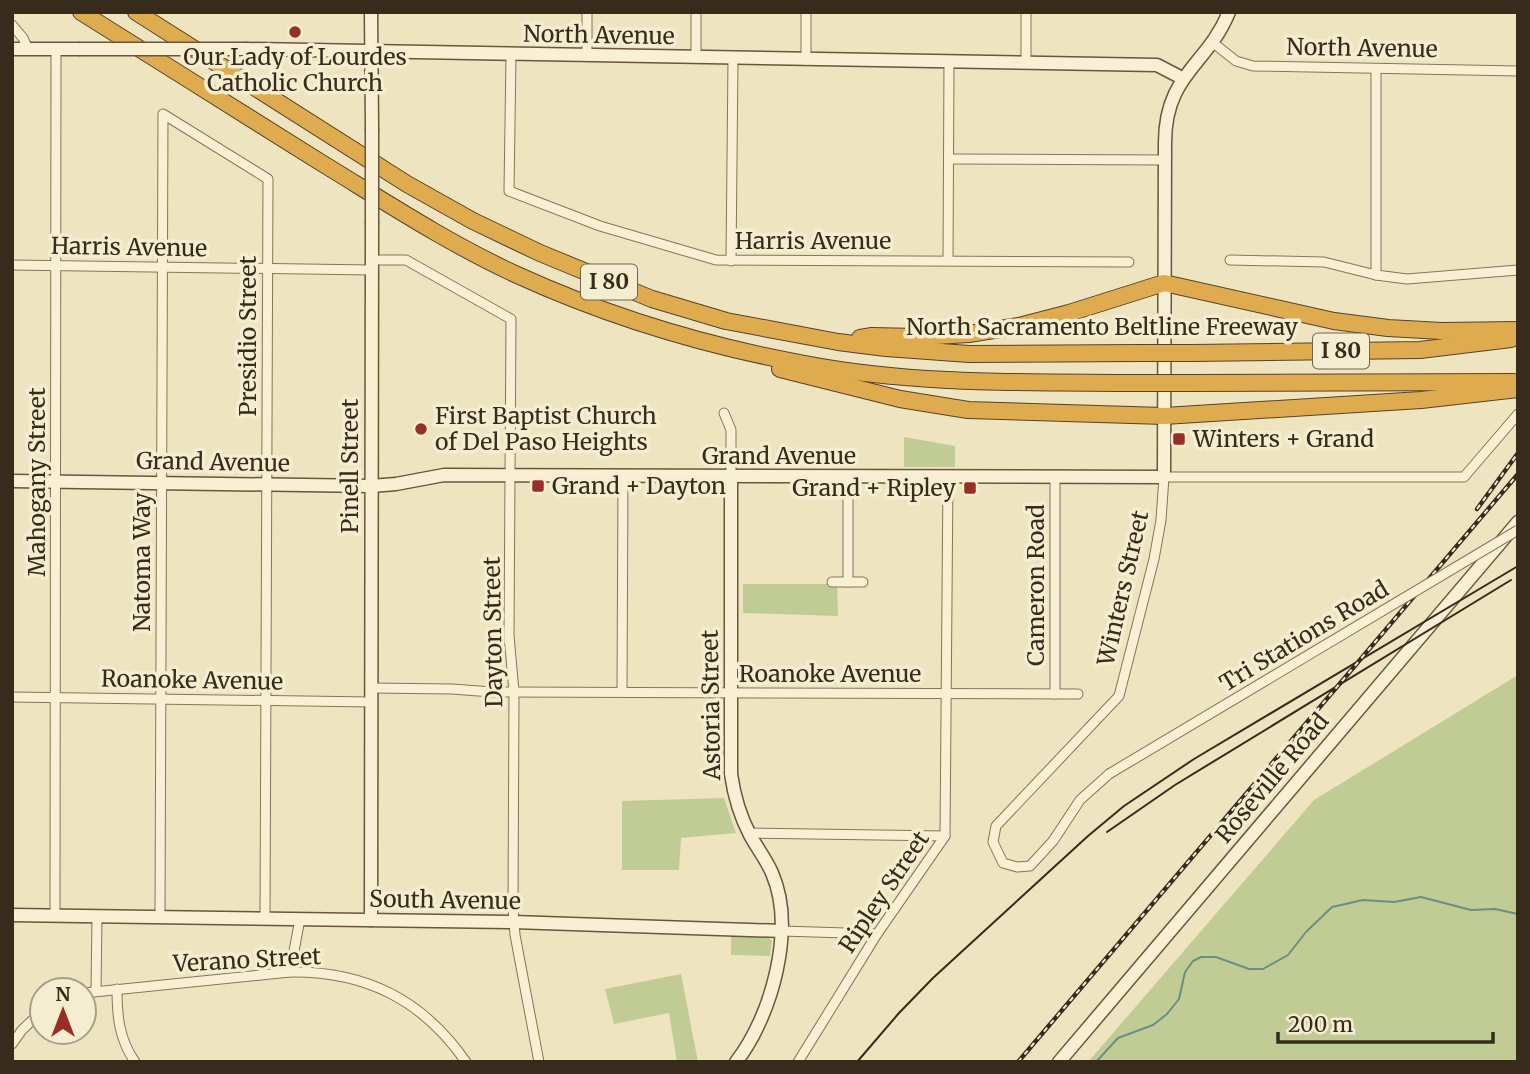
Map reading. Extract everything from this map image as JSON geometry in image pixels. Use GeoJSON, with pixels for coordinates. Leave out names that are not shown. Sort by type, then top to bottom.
{"type":"FeatureCollection","features":[{"type":"Feature","properties":{"kind":"highway","name":"I 80"},"geometry":{"type":"LineString","coordinates":[[81,12],[437,234],[514,273],[594,306],[675,334],[730,349],[807,365],[885,376],[963,382],[1483,387],[1518,382]]}},
{"type":"Feature","properties":{"kind":"highway","name":"North Sacramento Beltline Freeway"},"geometry":{"type":"LineString","coordinates":[[136,12],[407,184],[473,221],[540,253],[652,299],[726,321],[838,342],[969,354],[1420,350],[1490,336],[1518,338]]}},
{"type":"Feature","properties":{"kind":"highway"},"geometry":{"type":"LineString","coordinates":[[838,342],[872,336],[969,334],[1019,326],[1164,283],[1334,321],[1490,336],[1518,330]]}},
{"type":"Feature","properties":{"kind":"highway"},"geometry":{"type":"LineString","coordinates":[[675,334],[719,351],[832,384],[968,411],[1164,416],[1280,410],[1483,387],[1518,389]]}},
{"type":"Feature","properties":{"kind":"street","name":"Pinell Street"},"geometry":{"type":"LineString","coordinates":[[371,12],[371,920]]}},
{"type":"Feature","properties":{"kind":"street"},"geometry":{"type":"LineString","coordinates":[[587,12],[587,56]]}},
{"type":"Feature","properties":{"kind":"street"},"geometry":{"type":"LineString","coordinates":[[696,12],[696,58]]}},
{"type":"Feature","properties":{"kind":"street"},"geometry":{"type":"LineString","coordinates":[[806,12],[806,60]]}},
{"type":"Feature","properties":{"kind":"street"},"geometry":{"type":"LineString","coordinates":[[1026,12],[1026,63]]}},
{"type":"Feature","properties":{"kind":"street","name":"Winters Street"},"geometry":{"type":"LineString","coordinates":[[1110,774],[1080,800],[1054,841],[1030,866],[1017,867],[1003,863],[993,842],[996,826],[1119,696],[1154,559],[1163,509],[1164,160],[1167,116],[1182,78],[1212,42],[1229,12]]}},
{"type":"Feature","properties":{"kind":"street"},"geometry":{"type":"LineString","coordinates":[[12,25],[28,49]]}},
{"type":"Feature","properties":{"kind":"street","name":"North Avenue"},"geometry":{"type":"LineString","coordinates":[[1212,42],[1236,61],[1253,66],[1518,71]]}},
{"type":"Feature","properties":{"kind":"street","name":"North Avenue"},"geometry":{"type":"LineString","coordinates":[[12,49],[247,50],[1157,65],[1182,78]]}},
{"type":"Feature","properties":{"kind":"street","name":"Mahogany Street"},"geometry":{"type":"LineString","coordinates":[[55,916],[56,49]]}},
{"type":"Feature","properties":{"kind":"street","name":"Harris Avenue"},"geometry":{"type":"LineString","coordinates":[[511,55],[509,191],[577,218],[716,261],[1129,262]]}},
{"type":"Feature","properties":{"kind":"street"},"geometry":{"type":"LineString","coordinates":[[731,261],[733,59]]}},
{"type":"Feature","properties":{"kind":"street"},"geometry":{"type":"LineString","coordinates":[[948,261],[949,62]]}},
{"type":"Feature","properties":{"kind":"street"},"geometry":{"type":"LineString","coordinates":[[1376,69],[1376,275]]}},
{"type":"Feature","properties":{"kind":"street","name":"Presidio Street"},"geometry":{"type":"LineString","coordinates":[[163,165],[163,114],[268,179],[265,919]]}},
{"type":"Feature","properties":{"kind":"street"},"geometry":{"type":"LineString","coordinates":[[949,159],[1164,160]]}},
{"type":"Feature","properties":{"kind":"street","name":"Natoma Way"},"geometry":{"type":"LineString","coordinates":[[160,917],[163,165]]}},
{"type":"Feature","properties":{"kind":"street","name":"Harris Avenue"},"geometry":{"type":"LineString","coordinates":[[12,265],[267,268],[372,265],[407,261]]}},
{"type":"Feature","properties":{"kind":"street","name":"Dayton Street"},"geometry":{"type":"LineString","coordinates":[[407,261],[511,319],[509,635],[514,692],[513,922],[539,1062]]}},
{"type":"Feature","properties":{"kind":"street"},"geometry":{"type":"LineString","coordinates":[[1230,261],[1324,262],[1376,275],[1419,279],[1518,270]]}},
{"type":"Feature","properties":{"kind":"street","name":"Astoria Street"},"geometry":{"type":"LineString","coordinates":[[724,414],[731,430],[731,774],[736,802],[749,833],[773,875],[780,901],[782,931],[764,1014],[736,1062]]}},
{"type":"Feature","properties":{"kind":"street","name":"Grand Avenue"},"geometry":{"type":"LineString","coordinates":[[12,481],[371,485],[396,484],[444,475],[1464,477],[1518,414]]}},
{"type":"Feature","properties":{"kind":"street"},"geometry":{"type":"LineString","coordinates":[[622,692],[623,477]]}},
{"type":"Feature","properties":{"kind":"street"},"geometry":{"type":"LineString","coordinates":[[848,582],[849,477]]}},
{"type":"Feature","properties":{"kind":"street","name":"Ripley Street"},"geometry":{"type":"LineString","coordinates":[[798,1062],[877,934],[945,836],[948,477]]}},
{"type":"Feature","properties":{"kind":"street","name":"Cameron Road"},"geometry":{"type":"LineString","coordinates":[[1055,477],[1055,694]]}},
{"type":"Feature","properties":{"kind":"street","name":"Roseville Road"},"geometry":{"type":"LineString","coordinates":[[1059,1062],[1518,522]]}},
{"type":"Feature","properties":{"kind":"street","name":"Tri Stations Road"},"geometry":{"type":"LineString","coordinates":[[1110,774],[1518,530]]}},
{"type":"Feature","properties":{"kind":"street"},"geometry":{"type":"LineString","coordinates":[[832,582],[863,582]]}},
{"type":"Feature","properties":{"kind":"street","name":"Roanoke Avenue"},"geometry":{"type":"LineString","coordinates":[[371,688],[514,692],[1078,694]]}},
{"type":"Feature","properties":{"kind":"street","name":"Roanoke Avenue"},"geometry":{"type":"LineString","coordinates":[[12,697],[371,702]]}},
{"type":"Feature","properties":{"kind":"street"},"geometry":{"type":"LineString","coordinates":[[749,833],[945,836]]}},
{"type":"Feature","properties":{"kind":"street","name":"South Avenue"},"geometry":{"type":"LineString","coordinates":[[12,915],[513,922],[877,934]]}},
{"type":"Feature","properties":{"kind":"street"},"geometry":{"type":"LineString","coordinates":[[96,976],[97,917]]}},
{"type":"Feature","properties":{"kind":"street"},"geometry":{"type":"LineString","coordinates":[[290,972],[300,919]]}},
{"type":"Feature","properties":{"kind":"street","name":"Verano Street"},"geometry":{"type":"LineString","coordinates":[[98,991],[290,972],[343,976],[393,994],[433,1023],[466,1062]]}},
{"type":"Feature","properties":{"kind":"street"},"geometry":{"type":"LineString","coordinates":[[117,989],[119,1027],[135,1062]]}},
{"type":"Feature","properties":{"kind":"street"},"geometry":{"type":"LineString","coordinates":[[12,1044],[28,1024]]}},
{"type":"Feature","properties":{"kind":"green space"},"geometry":{"type":"Polygon","coordinates":[[[904,437],[955,446],[955,467],[904,467],[904,437]]]}},
{"type":"Feature","properties":{"kind":"green space"},"geometry":{"type":"Polygon","coordinates":[[[743,584],[837,584],[838,616],[743,613],[743,584]]]}},
{"type":"Feature","properties":{"kind":"green space"},"geometry":{"type":"Polygon","coordinates":[[[1518,675],[1518,1062],[1088,1062],[1314,800],[1518,675]]]}},
{"type":"Feature","properties":{"kind":"green space"},"geometry":{"type":"Polygon","coordinates":[[[724,798],[736,833],[681,838],[679,870],[622,870],[622,801],[724,798]]]}},
{"type":"Feature","properties":{"kind":"green space"},"geometry":{"type":"Polygon","coordinates":[[[731,935],[767,936],[772,941],[770,956],[731,955],[731,935]]]}},
{"type":"Feature","properties":{"kind":"green space"},"geometry":{"type":"Polygon","coordinates":[[[681,974],[698,1062],[677,1062],[669,1013],[614,1024],[605,989],[681,974]]]}},
{"type":"Feature","properties":{"kind":"waterway"},"geometry":{"type":"LineString","coordinates":[[1096,1062],[1118,1038],[1153,1025],[1167,1014],[1179,999],[1185,972],[1193,961],[1201,957],[1216,957],[1249,969],[1263,969],[1288,955],[1306,932],[1332,907],[1363,900],[1394,902],[1421,897],[1471,910],[1495,909],[1518,914]]}},
{"type":"Feature","properties":{"kind":"tram line"},"geometry":{"type":"LineString","coordinates":[[857,1062],[933,978],[1124,806],[1194,759],[1518,566]]}},
{"type":"Feature","properties":{"kind":"tram line"},"geometry":{"type":"LineString","coordinates":[[1107,832],[1175,785],[1511,580]]}},
{"type":"Feature","properties":{"kind":"railway"},"geometry":{"type":"LineString","coordinates":[[1477,509],[1518,453]]}},
{"type":"Feature","properties":{"kind":"railway"},"geometry":{"type":"LineString","coordinates":[[1018,1062],[1518,474]]}},
{"type":"Feature","properties":{"kind":"place","name":"Our Lady of Lourdes Catholic Church"},"geometry":{"type":"Point","coordinates":[295,32]}},
{"type":"Feature","properties":{"kind":"place","name":"First Baptist Church of Del Paso Heights"},"geometry":{"type":"Point","coordinates":[421,429]}},
{"type":"Feature","properties":{"kind":"place","name":"Winters + Grand"},"geometry":{"type":"Point","coordinates":[1179,439]}},
{"type":"Feature","properties":{"kind":"place","name":"Grand + Dayton"},"geometry":{"type":"Point","coordinates":[538,486]}},
{"type":"Feature","properties":{"kind":"place","name":"Grand + Ripley"},"geometry":{"type":"Point","coordinates":[970,488]}}]}
